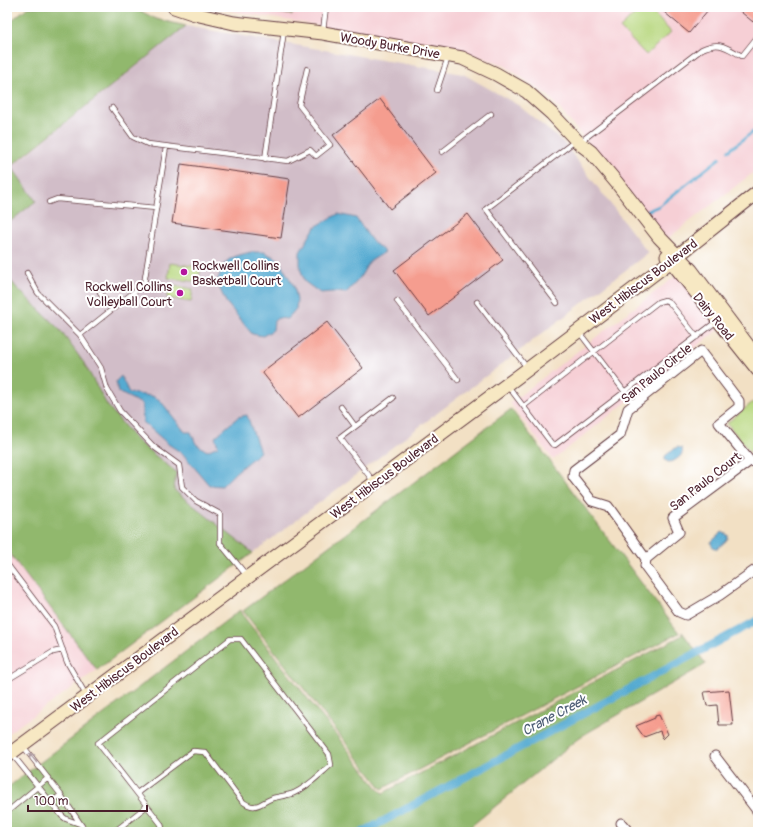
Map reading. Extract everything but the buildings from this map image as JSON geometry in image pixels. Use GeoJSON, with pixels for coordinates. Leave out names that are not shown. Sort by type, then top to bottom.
{"type":"FeatureCollection","features":[{"type":"Feature","properties":{"kind":"street","name":"Woody Burke Drive"},"geometry":{"type":"LineString","coordinates":[[174,7],[195,14],[234,23],[323,33],[462,58],[489,70],[526,91],[552,114],[578,142],[583,154],[643,230],[675,258]]}},
{"type":"Feature","properties":{"kind":"street","name":"West Hibiscus Boulevard"},"geometry":{"type":"LineString","coordinates":[[9,754],[528,369],[675,258],[758,192]]}},
{"type":"Feature","properties":{"kind":"street","name":"Dairy Road"},"geometry":{"type":"LineString","coordinates":[[675,258],[722,318],[758,359]]}},
{"type":"Feature","properties":{"kind":"street","name":"Dairy Road"},"geometry":{"type":"LineString","coordinates":[[722,318],[758,370]]}},
{"type":"Feature","properties":{"kind":"street","name":"San Paulo Circle"},"geometry":{"type":"LineString","coordinates":[[754,462],[719,423],[739,407],[739,401],[701,351],[628,409],[620,435],[574,470],[573,477],[592,501],[608,506],[646,559],[645,566],[679,612],[686,615],[720,595],[758,568]]}},
{"type":"Feature","properties":{"kind":"street","name":"San Paulo Court"},"geometry":{"type":"LineString","coordinates":[[646,559],[679,532],[673,518],[754,462]]}},
{"type":"Feature","properties":{"kind":"street"},"geometry":{"type":"LineString","coordinates":[[715,756],[758,812]]}},
{"type":"Feature","properties":{"kind":"street"},"geometry":{"type":"LineString","coordinates":[[622,823],[628,832]]}},
{"type":"Feature","properties":{"kind":"lane"},"geometry":{"type":"LineString","coordinates":[[323,33],[326,7]]}},
{"type":"Feature","properties":{"kind":"lane"},"geometry":{"type":"LineString","coordinates":[[265,159],[284,29]]}},
{"type":"Feature","properties":{"kind":"lane"},"geometry":{"type":"LineString","coordinates":[[557,302],[486,209],[702,49],[711,45],[723,46],[742,56],[758,36]]}},
{"type":"Feature","properties":{"kind":"lane"},"geometry":{"type":"LineString","coordinates":[[438,90],[449,56]]}},
{"type":"Feature","properties":{"kind":"lane"},"geometry":{"type":"LineString","coordinates":[[112,108],[133,137],[148,144],[288,161],[310,150],[316,156],[330,145],[299,105],[307,69]]}},
{"type":"Feature","properties":{"kind":"lane"},"geometry":{"type":"LineString","coordinates":[[442,152],[491,114]]}},
{"type":"Feature","properties":{"kind":"lane"},"geometry":{"type":"LineString","coordinates":[[80,335],[144,284],[166,146]]}},
{"type":"Feature","properties":{"kind":"lane"},"geometry":{"type":"LineString","coordinates":[[49,202],[57,199],[156,208]]}},
{"type":"Feature","properties":{"kind":"lane"},"geometry":{"type":"LineString","coordinates":[[26,273],[38,293],[80,335],[101,368],[107,390],[120,411],[154,447],[179,465],[182,487],[196,501],[220,514],[220,544],[248,577]]}},
{"type":"Feature","properties":{"kind":"lane"},"geometry":{"type":"LineString","coordinates":[[100,293],[113,309]]}},
{"type":"Feature","properties":{"kind":"lane"},"geometry":{"type":"LineString","coordinates":[[397,301],[458,380]]}},
{"type":"Feature","properties":{"kind":"lane"},"geometry":{"type":"LineString","coordinates":[[477,302],[528,369]]}},
{"type":"Feature","properties":{"kind":"lane"},"geometry":{"type":"LineString","coordinates":[[524,406],[658,302],[669,302],[697,337]]}},
{"type":"Feature","properties":{"kind":"lane"},"geometry":{"type":"LineString","coordinates":[[507,384],[552,444],[555,445],[722,318]]}},
{"type":"Feature","properties":{"kind":"lane"},"geometry":{"type":"LineString","coordinates":[[578,331],[634,404]]}},
{"type":"Feature","properties":{"kind":"lane"},"geometry":{"type":"LineString","coordinates":[[375,483],[340,438],[393,398]]}},
{"type":"Feature","properties":{"kind":"lane"},"geometry":{"type":"LineString","coordinates":[[341,407],[355,426]]}},
{"type":"Feature","properties":{"kind":"lane"},"geometry":{"type":"LineString","coordinates":[[7,564],[54,626],[67,662],[87,696]]}},
{"type":"Feature","properties":{"kind":"lane"},"geometry":{"type":"LineString","coordinates":[[137,793],[193,751],[204,752],[242,801],[250,807],[255,807],[273,798],[292,794],[300,790],[331,765],[329,754],[241,639],[230,639],[98,743],[161,824],[162,828],[159,832]]}},
{"type":"Feature","properties":{"kind":"lane"},"geometry":{"type":"LineString","coordinates":[[7,680],[53,652],[63,650]]}},
{"type":"Feature","properties":{"kind":"lane"},"geometry":{"type":"LineString","coordinates":[[22,745],[71,808],[86,832]]}},
{"type":"Feature","properties":{"kind":"lane"},"geometry":{"type":"LineString","coordinates":[[9,754],[39,786],[66,820],[80,824]]}},
{"type":"Feature","properties":{"kind":"lane"},"geometry":{"type":"LineString","coordinates":[[7,812],[48,778]]}},
{"type":"Feature","properties":{"kind":"lane"},"geometry":{"type":"LineString","coordinates":[[52,802],[61,795]]}},
{"type":"Feature","properties":{"kind":"lane"},"geometry":{"type":"LineString","coordinates":[[114,832],[147,806]]}},
{"type":"Feature","properties":{"kind":"shaded area"},"geometry":{"type":"Polygon","coordinates":[[[208,7],[758,7],[758,169],[667,239],[549,96],[502,64],[452,48],[208,7]]]}},
{"type":"Feature","properties":{"kind":"shaded area"},"geometry":{"type":"Polygon","coordinates":[[[186,26],[463,74],[518,105],[563,142],[648,253],[253,553],[174,490],[176,472],[137,441],[107,405],[84,363],[60,330],[16,287],[7,276],[7,224],[36,201],[11,167],[186,26]]]}},
{"type":"Feature","properties":{"kind":"shaded area"},"geometry":{"type":"Polygon","coordinates":[[[677,275],[719,329],[553,460],[510,403],[677,275]]]}},
{"type":"Feature","properties":{"kind":"shaded area"},"geometry":{"type":"Polygon","coordinates":[[[7,550],[97,670],[7,734],[7,550]]]}},
{"type":"Feature","properties":{"kind":"green space"},"geometry":{"type":"Polygon","coordinates":[[[28,7],[133,7],[156,19],[186,26],[11,166],[36,201],[7,224],[7,24],[28,7]]]}},
{"type":"Feature","properties":{"kind":"green space"},"geometry":{"type":"Polygon","coordinates":[[[250,7],[295,7],[292,15],[250,7]]]}},
{"type":"Feature","properties":{"kind":"green space"},"geometry":{"type":"Polygon","coordinates":[[[642,7],[648,7],[671,32],[646,55],[620,28],[642,7]]]}},
{"type":"Feature","properties":{"kind":"green space","name":"Rockwell Collins Basketball Court"},"geometry":{"type":"Polygon","coordinates":[[[170,263],[201,267],[198,282],[168,278],[170,263]]]}},
{"type":"Feature","properties":{"kind":"green space"},"geometry":{"type":"Polygon","coordinates":[[[7,276],[16,287],[60,330],[84,363],[107,405],[137,441],[176,472],[174,490],[253,553],[97,670],[7,550],[7,276]]]}},
{"type":"Feature","properties":{"kind":"green space","name":"Rockwell Collins Volleyball Court"},"geometry":{"type":"Polygon","coordinates":[[[169,285],[193,289],[191,302],[167,298],[169,285]]]}},
{"type":"Feature","properties":{"kind":"green space"},"geometry":{"type":"Polygon","coordinates":[[[753,402],[758,408],[758,454],[754,457],[727,423],[753,402]]]}},
{"type":"Feature","properties":{"kind":"green space"},"geometry":{"type":"Polygon","coordinates":[[[511,409],[679,633],[382,789],[243,611],[511,409]]]}},
{"type":"Feature","properties":{"kind":"green space"},"geometry":{"type":"Polygon","coordinates":[[[240,610],[383,793],[681,636],[682,632],[706,664],[580,737],[464,832],[7,832],[7,788],[240,610]]]}},
{"type":"Feature","properties":{"kind":"water"},"geometry":{"type":"Polygon","coordinates":[[[338,214],[356,218],[372,241],[385,252],[369,262],[359,279],[346,293],[320,293],[305,282],[300,268],[300,252],[315,227],[338,214]]]}},
{"type":"Feature","properties":{"kind":"water"},"geometry":{"type":"Polygon","coordinates":[[[251,252],[264,252],[278,259],[294,286],[297,300],[296,309],[287,319],[278,318],[274,321],[273,330],[263,336],[252,334],[226,302],[217,283],[222,269],[228,261],[237,256],[251,252]]]}},
{"type":"Feature","properties":{"kind":"water"},"geometry":{"type":"Polygon","coordinates":[[[121,376],[129,393],[152,396],[160,400],[185,432],[191,432],[196,444],[207,451],[218,446],[215,437],[238,417],[247,415],[260,452],[222,486],[209,485],[183,454],[168,444],[143,422],[142,404],[118,392],[116,381],[121,376]]]}},
{"type":"Feature","properties":{"kind":"water"},"geometry":{"type":"Polygon","coordinates":[[[677,447],[682,448],[683,451],[681,456],[671,462],[665,460],[665,456],[677,447]]]}},
{"type":"Feature","properties":{"kind":"water"},"geometry":{"type":"Polygon","coordinates":[[[722,532],[728,535],[728,539],[718,548],[714,548],[711,542],[722,532]]]}},
{"type":"Feature","properties":{"kind":"waterway"},"geometry":{"type":"LineString","coordinates":[[728,151],[758,128]]}},
{"type":"Feature","properties":{"kind":"waterway"},"geometry":{"type":"LineString","coordinates":[[647,211],[659,206],[720,158]]}},
{"type":"Feature","properties":{"kind":"waterway","name":"Crane Creek"},"geometry":{"type":"LineString","coordinates":[[363,832],[758,620]]}},
{"type":"Feature","properties":{"kind":"place","name":"Rockwell Collins Basketball Court"},"geometry":{"type":"Point","coordinates":[184,272]}},
{"type":"Feature","properties":{"kind":"place","name":"Rockwell Collins Volleyball Court"},"geometry":{"type":"Point","coordinates":[180,293]}}]}
